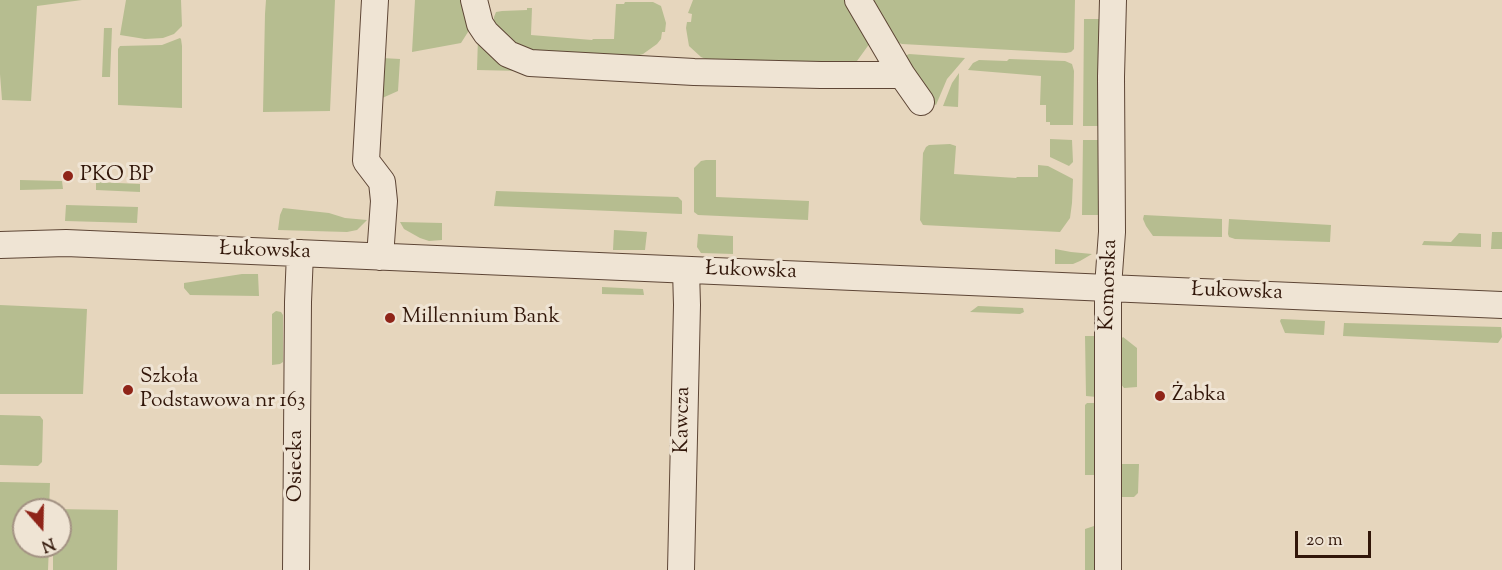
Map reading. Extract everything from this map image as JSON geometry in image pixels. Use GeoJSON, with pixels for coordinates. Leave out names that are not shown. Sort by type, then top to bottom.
{"type":"FeatureCollection","features":[{"type":"Feature","properties":{"kind":"street"},"geometry":{"type":"LineString","coordinates":[[375,0],[366,161],[382,182],[384,207],[380,257]]}},
{"type":"Feature","properties":{"kind":"street"},"geometry":{"type":"LineString","coordinates":[[474,0],[480,24],[486,33],[508,54],[530,63],[694,72],[902,75]]}},
{"type":"Feature","properties":{"kind":"street"},"geometry":{"type":"LineString","coordinates":[[858,0],[902,75],[921,102]]}},
{"type":"Feature","properties":{"kind":"street","name":"Komorska"},"geometry":{"type":"LineString","coordinates":[[1108,570],[1108,287],[1112,232],[1113,0]]}},
{"type":"Feature","properties":{"kind":"street","name":"Łukowska"},"geometry":{"type":"LineString","coordinates":[[0,245],[66,243],[1502,304]]}},
{"type":"Feature","properties":{"kind":"street","name":"Osiecka"},"geometry":{"type":"LineString","coordinates":[[297,570],[300,254]]}},
{"type":"Feature","properties":{"kind":"street","name":"Kawcza"},"geometry":{"type":"LineString","coordinates":[[681,570],[686,270]]}},
{"type":"Feature","properties":{"kind":"green space"},"geometry":{"type":"Polygon","coordinates":[[[0,0],[82,0],[37,6],[31,101],[2,100],[0,0]]]}},
{"type":"Feature","properties":{"kind":"green space"},"geometry":{"type":"Polygon","coordinates":[[[126,0],[181,0],[182,26],[174,34],[163,38],[145,39],[120,35],[126,0]]]}},
{"type":"Feature","properties":{"kind":"green space"},"geometry":{"type":"Polygon","coordinates":[[[266,0],[335,0],[330,111],[263,112],[266,0]]]}},
{"type":"Feature","properties":{"kind":"green space"},"geometry":{"type":"Polygon","coordinates":[[[415,0],[460,0],[469,15],[470,26],[461,43],[412,52],[415,0]]]}},
{"type":"Feature","properties":{"kind":"green space"},"geometry":{"type":"Polygon","coordinates":[[[693,0],[849,0],[870,43],[857,61],[845,66],[717,64],[701,57],[689,46],[686,28],[687,22],[691,22],[692,14],[688,13],[693,0]]]}},
{"type":"Feature","properties":{"kind":"green space"},"geometry":{"type":"Polygon","coordinates":[[[869,0],[1075,0],[1074,49],[1066,53],[902,44],[896,42],[869,0]]]}},
{"type":"Feature","properties":{"kind":"green space"},"geometry":{"type":"Polygon","coordinates":[[[653,2],[661,6],[666,23],[665,32],[662,32],[657,44],[643,54],[633,57],[536,52],[518,47],[505,38],[494,23],[496,12],[532,8],[531,35],[592,40],[614,39],[616,4],[653,2]]]}},
{"type":"Feature","properties":{"kind":"green space"},"geometry":{"type":"Polygon","coordinates":[[[1084,19],[1101,19],[1100,126],[1083,126],[1084,19]]]}},
{"type":"Feature","properties":{"kind":"green space"},"geometry":{"type":"Polygon","coordinates":[[[104,28],[112,28],[110,77],[102,77],[104,28]]]}},
{"type":"Feature","properties":{"kind":"green space"},"geometry":{"type":"Polygon","coordinates":[[[478,37],[522,71],[477,70],[478,37]]]}},
{"type":"Feature","properties":{"kind":"green space"},"geometry":{"type":"Polygon","coordinates":[[[180,38],[182,108],[118,105],[118,49],[120,46],[162,45],[180,38]]]}},
{"type":"Feature","properties":{"kind":"green space"},"geometry":{"type":"Polygon","coordinates":[[[909,54],[965,58],[947,79],[936,105],[931,102],[905,56],[909,54]]]}},
{"type":"Feature","properties":{"kind":"green space"},"geometry":{"type":"Polygon","coordinates":[[[382,58],[400,59],[398,91],[380,99],[382,58]]]}},
{"type":"Feature","properties":{"kind":"green space"},"geometry":{"type":"Polygon","coordinates":[[[1009,59],[1065,61],[1072,64],[1074,71],[1073,125],[1050,125],[1050,122],[1046,122],[1046,105],[1040,105],[1041,76],[968,70],[973,63],[979,60],[1007,61],[1009,59]]]}},
{"type":"Feature","properties":{"kind":"green space"},"geometry":{"type":"Polygon","coordinates":[[[959,73],[958,107],[943,106],[952,83],[959,73]]]}},
{"type":"Feature","properties":{"kind":"green space"},"geometry":{"type":"Polygon","coordinates":[[[1050,139],[1072,140],[1073,162],[1069,166],[1050,157],[1050,139]]]}},
{"type":"Feature","properties":{"kind":"green space"},"geometry":{"type":"Polygon","coordinates":[[[1083,140],[1098,140],[1100,144],[1099,215],[1082,215],[1083,140]]]}},
{"type":"Feature","properties":{"kind":"green space"},"geometry":{"type":"Polygon","coordinates":[[[929,145],[956,146],[954,174],[1038,177],[1038,165],[1048,166],[1073,179],[1070,218],[1060,232],[923,225],[920,220],[923,153],[929,145]]]}},
{"type":"Feature","properties":{"kind":"green space"},"geometry":{"type":"Polygon","coordinates":[[[716,160],[716,197],[809,201],[808,220],[698,215],[694,212],[694,168],[701,161],[716,160]]]}},
{"type":"Feature","properties":{"kind":"green space"},"geometry":{"type":"Polygon","coordinates":[[[20,180],[62,181],[63,189],[20,190],[20,180]]]}},
{"type":"Feature","properties":{"kind":"green space"},"geometry":{"type":"Polygon","coordinates":[[[96,182],[140,184],[140,192],[96,190],[96,182]]]}},
{"type":"Feature","properties":{"kind":"green space"},"geometry":{"type":"Polygon","coordinates":[[[496,191],[678,197],[682,201],[682,214],[494,206],[496,191]]]}},
{"type":"Feature","properties":{"kind":"green space"},"geometry":{"type":"Polygon","coordinates":[[[66,205],[138,207],[137,223],[65,221],[66,205]]]}},
{"type":"Feature","properties":{"kind":"green space"},"geometry":{"type":"Polygon","coordinates":[[[283,208],[367,220],[357,230],[347,232],[278,230],[283,208]]]}},
{"type":"Feature","properties":{"kind":"green space"},"geometry":{"type":"Polygon","coordinates":[[[1144,215],[1222,219],[1222,237],[1153,236],[1143,219],[1144,215]]]}},
{"type":"Feature","properties":{"kind":"green space"},"geometry":{"type":"Polygon","coordinates":[[[1229,219],[1331,225],[1330,242],[1235,239],[1229,237],[1228,234],[1229,219]]]}},
{"type":"Feature","properties":{"kind":"green space"},"geometry":{"type":"Polygon","coordinates":[[[400,222],[442,223],[442,240],[429,241],[420,238],[404,229],[400,222]]]}},
{"type":"Feature","properties":{"kind":"green space"},"geometry":{"type":"Polygon","coordinates":[[[614,230],[647,232],[645,250],[613,250],[614,230]]]}},
{"type":"Feature","properties":{"kind":"green space"},"geometry":{"type":"Polygon","coordinates":[[[1492,232],[1502,232],[1502,249],[1491,249],[1492,232]]]}},
{"type":"Feature","properties":{"kind":"green space"},"geometry":{"type":"Polygon","coordinates":[[[1459,233],[1481,234],[1481,247],[1422,245],[1424,241],[1451,242],[1459,233]]]}},
{"type":"Feature","properties":{"kind":"green space"},"geometry":{"type":"Polygon","coordinates":[[[698,234],[733,236],[733,254],[701,253],[697,247],[698,234]]]}},
{"type":"Feature","properties":{"kind":"green space"},"geometry":{"type":"Polygon","coordinates":[[[1055,249],[1092,254],[1073,264],[1055,264],[1055,249]]]}},
{"type":"Feature","properties":{"kind":"green space"},"geometry":{"type":"Polygon","coordinates":[[[242,274],[258,274],[259,296],[190,295],[184,288],[184,283],[242,274]]]}},
{"type":"Feature","properties":{"kind":"green space"},"geometry":{"type":"Polygon","coordinates":[[[602,287],[643,289],[644,295],[602,294],[602,287]]]}},
{"type":"Feature","properties":{"kind":"green space"},"geometry":{"type":"Polygon","coordinates":[[[0,305],[87,309],[83,394],[0,394],[0,305]]]}},
{"type":"Feature","properties":{"kind":"green space"},"geometry":{"type":"Polygon","coordinates":[[[978,306],[1023,308],[1024,312],[1020,314],[970,312],[978,306]]]}},
{"type":"Feature","properties":{"kind":"green space"},"geometry":{"type":"Polygon","coordinates":[[[276,311],[283,315],[283,362],[272,365],[272,314],[276,311]]]}},
{"type":"Feature","properties":{"kind":"green space"},"geometry":{"type":"Polygon","coordinates":[[[1281,319],[1325,321],[1324,335],[1285,333],[1281,319]]]}},
{"type":"Feature","properties":{"kind":"green space"},"geometry":{"type":"Polygon","coordinates":[[[1344,323],[1501,327],[1502,337],[1498,343],[1343,336],[1344,323]]]}},
{"type":"Feature","properties":{"kind":"green space"},"geometry":{"type":"Polygon","coordinates":[[[1085,336],[1096,336],[1097,397],[1086,396],[1085,336]]]}},
{"type":"Feature","properties":{"kind":"green space"},"geometry":{"type":"Polygon","coordinates":[[[1123,337],[1137,348],[1137,387],[1124,388],[1120,383],[1121,339],[1123,337]]]}},
{"type":"Feature","properties":{"kind":"green space"},"geometry":{"type":"Polygon","coordinates":[[[1096,403],[1095,475],[1085,475],[1085,405],[1096,403]]]}},
{"type":"Feature","properties":{"kind":"green space"},"geometry":{"type":"Polygon","coordinates":[[[0,415],[40,416],[43,420],[42,462],[38,466],[0,465],[0,415]]]}},
{"type":"Feature","properties":{"kind":"green space"},"geometry":{"type":"Polygon","coordinates":[[[1121,464],[1139,464],[1138,493],[1134,497],[1121,497],[1121,464]]]}},
{"type":"Feature","properties":{"kind":"green space"},"geometry":{"type":"Polygon","coordinates":[[[0,482],[50,483],[49,498],[12,498],[12,558],[48,558],[48,570],[0,570],[0,482]]]}},
{"type":"Feature","properties":{"kind":"green space"},"geometry":{"type":"Polygon","coordinates":[[[72,509],[118,510],[117,570],[53,570],[53,558],[72,558],[72,509]]]}},
{"type":"Feature","properties":{"kind":"green space"},"geometry":{"type":"Polygon","coordinates":[[[1097,525],[1097,570],[1085,570],[1085,529],[1097,525]]]}},
{"type":"Feature","properties":{"kind":"place","name":"PKO BP"},"geometry":{"type":"Point","coordinates":[68,176]}},
{"type":"Feature","properties":{"kind":"place","name":"Millennium Bank"},"geometry":{"type":"Point","coordinates":[390,318]}},
{"type":"Feature","properties":{"kind":"place","name":"Szkoła Podstawowa nr 163"},"geometry":{"type":"Point","coordinates":[128,390]}},
{"type":"Feature","properties":{"kind":"place","name":"Żabka"},"geometry":{"type":"Point","coordinates":[1160,396]}}]}
